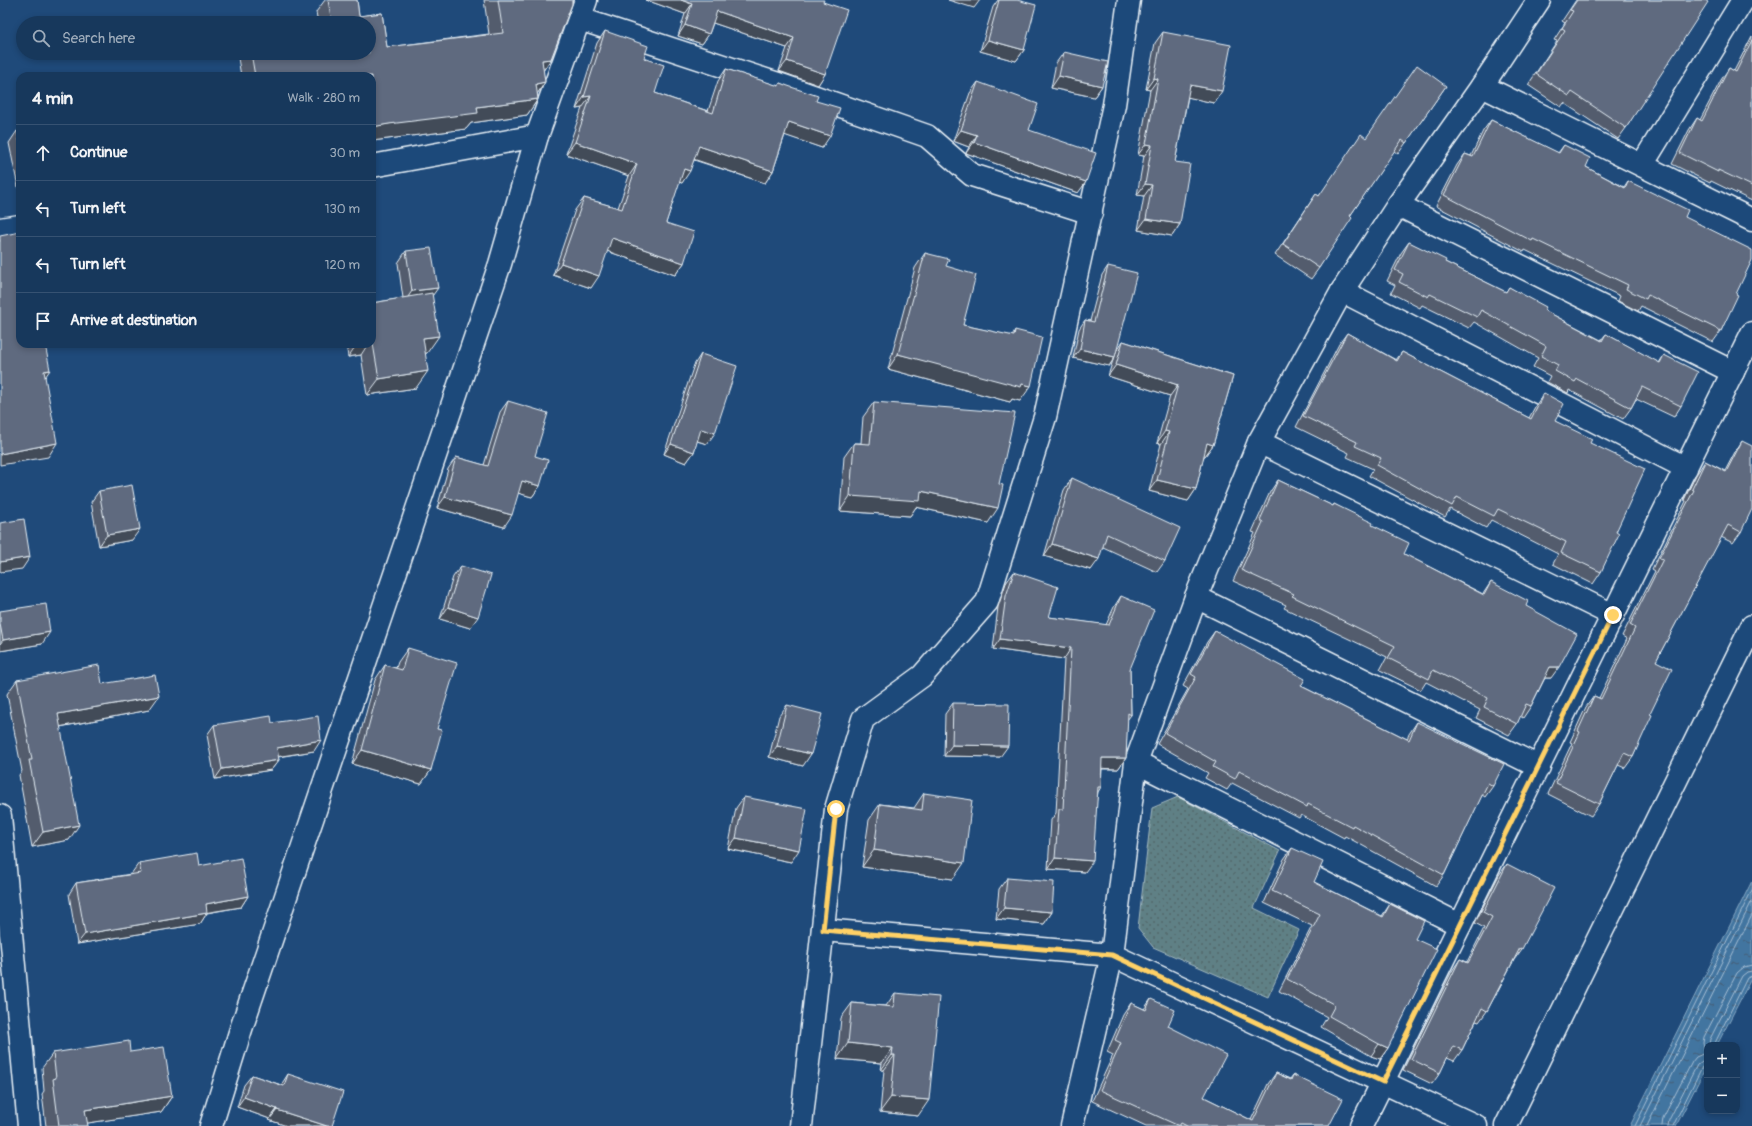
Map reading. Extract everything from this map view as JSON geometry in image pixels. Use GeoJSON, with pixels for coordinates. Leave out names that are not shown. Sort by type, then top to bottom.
{"type":"FeatureCollection","features":[{"type":"Feature","properties":{"kind":"street"},"geometry":{"type":"LineString","coordinates":[[801,1126],[836,809],[863,719],[922,676],[987,602],[1045,417],[1114,105],[1129,0]]}},
{"type":"Feature","properties":{"kind":"street"},"geometry":{"type":"LineString","coordinates":[[1078,1123],[1112,955],[1136,762],[1196,597],[1260,442],[1342,291],[1398,205],[1482,86],[1539,0]]}},
{"type":"Feature","properties":{"kind":"street"},"geometry":{"type":"LineString","coordinates":[[1642,165],[1743,0]]}},
{"type":"Feature","properties":{"kind":"street"},"geometry":{"type":"LineString","coordinates":[[211,1126],[249,1007],[500,264],[537,136],[583,10],[784,86],[927,136],[972,175],[1091,213]]}},
{"type":"Feature","properties":{"kind":"street"},"geometry":{"type":"LineString","coordinates":[[1482,86],[1752,220]]}},
{"type":"Feature","properties":{"kind":"street"},"geometry":{"type":"LineString","coordinates":[[376,165],[537,136]]}},
{"type":"Feature","properties":{"kind":"street"},"geometry":{"type":"LineString","coordinates":[[1398,205],[1733,372]]}},
{"type":"Feature","properties":{"kind":"street"},"geometry":{"type":"LineString","coordinates":[[0,229],[16,227]]}},
{"type":"Feature","properties":{"kind":"street"},"geometry":{"type":"LineString","coordinates":[[1342,291],[1686,468]]}},
{"type":"Feature","properties":{"kind":"street"},"geometry":{"type":"LineString","coordinates":[[1361,1126],[1752,333]]}},
{"type":"Feature","properties":{"kind":"street"},"geometry":{"type":"LineString","coordinates":[[1260,442],[1613,615]]}},
{"type":"Feature","properties":{"kind":"street"},"geometry":{"type":"LineString","coordinates":[[1196,597],[1539,767]]}},
{"type":"Feature","properties":{"kind":"street"},"geometry":{"type":"LineString","coordinates":[[1506,1126],[1752,626]]}},
{"type":"Feature","properties":{"kind":"street"},"geometry":{"type":"LineString","coordinates":[[1136,762],[1460,925]]}},
{"type":"Feature","properties":{"kind":"street"},"geometry":{"type":"LineString","coordinates":[[0,816],[30,1126]]}},
{"type":"Feature","properties":{"kind":"street"},"geometry":{"type":"LineString","coordinates":[[823,930],[1112,955],[1476,1126]]}},
{"type":"Feature","properties":{"kind":"green space"},"geometry":{"type":"Polygon","coordinates":[[[1178,797],[1280,851],[1254,908],[1299,930],[1268,997],[1153,947],[1138,928],[1152,808],[1178,797]]]}},
{"type":"Feature","properties":{"kind":"water"},"geometry":{"type":"Polygon","coordinates":[[[1752,881],[1752,977],[1719,1042],[1704,1042],[1704,1071],[1676,1126],[1630,1126],[1752,881]]]}},
{"type":"Feature","properties":{"kind":"building"},"geometry":{"type":"Polygon","coordinates":[[[328,0],[357,0],[359,16],[331,16],[328,0]]]}},
{"type":"Feature","properties":{"kind":"building"},"geometry":{"type":"Polygon","coordinates":[[[498,0],[572,0],[572,4],[551,59],[542,60],[545,82],[536,84],[538,99],[477,107],[478,113],[376,126],[376,72],[254,72],[252,60],[376,60],[376,16],[359,16],[382,13],[387,47],[503,33],[498,0]]]}},
{"type":"Feature","properties":{"kind":"building"},"geometry":{"type":"Polygon","coordinates":[[[681,0],[824,0],[823,2],[847,10],[825,74],[787,61],[794,38],[717,11],[709,34],[685,25],[692,4],[681,0]]]}},
{"type":"Feature","properties":{"kind":"building"},"geometry":{"type":"Polygon","coordinates":[[[999,0],[1017,0],[1036,5],[1024,50],[988,40],[999,0]]]}},
{"type":"Feature","properties":{"kind":"building"},"geometry":{"type":"Polygon","coordinates":[[[1577,0],[1705,0],[1708,2],[1626,128],[1572,92],[1569,96],[1536,74],[1565,30],[1562,28],[1573,11],[1570,10],[1577,0]]]}},
{"type":"Feature","properties":{"kind":"building"},"geometry":{"type":"Polygon","coordinates":[[[605,31],[648,46],[644,58],[664,65],[655,93],[713,113],[726,69],[779,86],[780,83],[818,96],[816,101],[840,108],[830,136],[789,122],[773,171],[699,146],[690,171],[684,169],[666,223],[694,232],[684,263],[612,238],[599,276],[561,263],[584,198],[622,209],[637,164],[575,142],[591,96],[584,97],[605,31]]]}},
{"type":"Feature","properties":{"kind":"building"},"geometry":{"type":"Polygon","coordinates":[[[1163,32],[1231,45],[1222,91],[1190,85],[1175,162],[1190,164],[1180,224],[1146,219],[1152,185],[1145,184],[1152,145],[1146,144],[1158,79],[1154,78],[1163,32]]]}},
{"type":"Feature","properties":{"kind":"building"},"geometry":{"type":"Polygon","coordinates":[[[1752,40],[1752,186],[1718,170],[1718,172],[1680,153],[1697,118],[1702,121],[1729,68],[1736,72],[1752,40]]]}},
{"type":"Feature","properties":{"kind":"building"},"geometry":{"type":"Polygon","coordinates":[[[1064,52],[1108,62],[1102,86],[1059,76],[1064,52]]]}},
{"type":"Feature","properties":{"kind":"building"},"geometry":{"type":"Polygon","coordinates":[[[1417,65],[1446,86],[1406,143],[1402,140],[1350,216],[1352,218],[1319,268],[1283,244],[1316,194],[1319,196],[1361,134],[1366,138],[1417,65]]]}},
{"type":"Feature","properties":{"kind":"building"},"geometry":{"type":"Polygon","coordinates":[[[978,82],[1038,104],[1029,130],[1096,153],[1086,182],[974,142],[977,135],[961,130],[978,82]]]}},
{"type":"Feature","properties":{"kind":"building"},"geometry":{"type":"Polygon","coordinates":[[[1491,120],[1559,153],[1564,145],[1590,158],[1586,167],[1625,188],[1628,181],[1688,210],[1685,217],[1752,250],[1752,260],[1721,331],[1648,295],[1646,299],[1626,289],[1628,285],[1533,239],[1532,241],[1444,195],[1465,154],[1473,157],[1491,120]]]}},
{"type":"Feature","properties":{"kind":"building"},"geometry":{"type":"Polygon","coordinates":[[[16,233],[16,348],[46,348],[50,370],[44,371],[57,443],[0,454],[0,236],[16,233]]]}},
{"type":"Feature","properties":{"kind":"building"},"geometry":{"type":"Polygon","coordinates":[[[1409,242],[1446,260],[1445,262],[1506,292],[1509,287],[1546,307],[1544,310],[1602,341],[1606,334],[1660,363],[1664,355],[1698,372],[1681,406],[1642,387],[1631,408],[1577,379],[1575,382],[1555,371],[1558,365],[1541,356],[1546,346],[1481,310],[1477,317],[1430,294],[1428,297],[1399,282],[1403,274],[1395,270],[1409,242]]]}},
{"type":"Feature","properties":{"kind":"building"},"geometry":{"type":"Polygon","coordinates":[[[431,248],[438,288],[412,291],[406,251],[431,248]]]}},
{"type":"Feature","properties":{"kind":"building"},"geometry":{"type":"Polygon","coordinates":[[[925,253],[949,259],[946,266],[976,275],[963,325],[1014,336],[1015,330],[1042,337],[1031,386],[1022,384],[1021,387],[898,354],[925,253]]]}},
{"type":"Feature","properties":{"kind":"building"},"geometry":{"type":"Polygon","coordinates":[[[1108,266],[1137,273],[1115,357],[1080,349],[1085,320],[1094,322],[1108,266]]]}},
{"type":"Feature","properties":{"kind":"building"},"geometry":{"type":"Polygon","coordinates":[[[432,293],[439,336],[423,338],[428,371],[379,379],[374,348],[376,348],[376,302],[432,293]]]}},
{"type":"Feature","properties":{"kind":"building"},"geometry":{"type":"Polygon","coordinates":[[[1347,333],[1397,361],[1402,352],[1531,419],[1544,393],[1564,404],[1555,421],[1592,439],[1590,443],[1645,469],[1616,532],[1619,534],[1601,572],[1561,553],[1566,542],[1498,509],[1494,516],[1457,497],[1452,506],[1377,465],[1381,458],[1355,446],[1357,442],[1303,416],[1347,333]]]}},
{"type":"Feature","properties":{"kind":"building"},"geometry":{"type":"Polygon","coordinates":[[[1123,341],[1233,376],[1213,445],[1207,443],[1196,489],[1157,480],[1169,432],[1165,431],[1178,385],[1116,365],[1123,341]]]}},
{"type":"Feature","properties":{"kind":"building"},"geometry":{"type":"Polygon","coordinates":[[[701,354],[737,366],[715,433],[701,429],[694,452],[671,444],[701,354]]]}},
{"type":"Feature","properties":{"kind":"building"},"geometry":{"type":"Polygon","coordinates":[[[508,401],[548,413],[535,456],[548,460],[540,486],[522,481],[512,515],[445,497],[456,457],[488,466],[508,401]]]}},
{"type":"Feature","properties":{"kind":"building"},"geometry":{"type":"Polygon","coordinates":[[[874,402],[1015,413],[999,484],[1003,485],[998,508],[921,491],[920,501],[850,496],[854,443],[870,444],[874,402]]]}},
{"type":"Feature","properties":{"kind":"building"},"geometry":{"type":"Polygon","coordinates":[[[1742,441],[1752,446],[1752,509],[1741,532],[1728,525],[1656,661],[1672,669],[1650,714],[1652,715],[1633,757],[1624,753],[1599,804],[1556,783],[1580,732],[1578,731],[1594,696],[1601,699],[1635,628],[1630,625],[1663,559],[1659,558],[1694,490],[1692,489],[1705,461],[1726,472],[1742,441]]]}},
{"type":"Feature","properties":{"kind":"building"},"geometry":{"type":"Polygon","coordinates":[[[1072,478],[1180,528],[1165,561],[1107,534],[1099,559],[1052,544],[1072,478]]]}},
{"type":"Feature","properties":{"kind":"building"},"geometry":{"type":"Polygon","coordinates":[[[1278,480],[1333,506],[1334,504],[1409,543],[1404,554],[1484,595],[1491,582],[1528,601],[1526,606],[1577,634],[1559,667],[1550,667],[1531,706],[1526,704],[1517,724],[1484,707],[1488,698],[1433,670],[1429,679],[1388,658],[1395,646],[1292,596],[1294,594],[1241,570],[1263,522],[1260,520],[1278,480]]]}},
{"type":"Feature","properties":{"kind":"building"},"geometry":{"type":"Polygon","coordinates":[[[132,485],[140,529],[107,535],[99,491],[132,485]]]}},
{"type":"Feature","properties":{"kind":"building"},"geometry":{"type":"Polygon","coordinates":[[[24,519],[30,557],[0,562],[0,523],[24,519]]]}},
{"type":"Feature","properties":{"kind":"building"},"geometry":{"type":"Polygon","coordinates":[[[461,566],[491,575],[478,617],[448,607],[461,566]]]}},
{"type":"Feature","properties":{"kind":"building"},"geometry":{"type":"Polygon","coordinates":[[[1014,572],[1058,587],[1049,617],[1109,625],[1121,596],[1154,610],[1130,669],[1131,715],[1128,713],[1126,758],[1102,758],[1101,787],[1098,787],[1093,861],[1055,858],[1059,809],[1063,809],[1071,648],[1000,639],[1006,596],[1014,572]]]}},
{"type":"Feature","properties":{"kind":"building"},"geometry":{"type":"Polygon","coordinates":[[[46,604],[50,632],[3,640],[0,624],[0,611],[46,604]]]}},
{"type":"Feature","properties":{"kind":"building"},"geometry":{"type":"Polygon","coordinates":[[[1215,631],[1305,679],[1301,686],[1409,740],[1417,722],[1504,764],[1493,786],[1488,783],[1444,875],[1353,825],[1352,827],[1308,804],[1307,807],[1239,771],[1235,779],[1213,767],[1216,762],[1165,733],[1196,677],[1191,674],[1215,631]]]}},
{"type":"Feature","properties":{"kind":"building"},"geometry":{"type":"Polygon","coordinates":[[[408,648],[457,663],[437,729],[442,730],[431,770],[362,750],[385,665],[402,670],[408,648]]]}},
{"type":"Feature","properties":{"kind":"building"},"geometry":{"type":"Polygon","coordinates":[[[99,665],[102,684],[155,675],[159,696],[58,714],[79,825],[43,832],[29,760],[32,760],[17,680],[99,665]]]}},
{"type":"Feature","properties":{"kind":"building"},"geometry":{"type":"Polygon","coordinates":[[[953,703],[1009,704],[1008,746],[952,745],[953,703]]]}},
{"type":"Feature","properties":{"kind":"building"},"geometry":{"type":"Polygon","coordinates":[[[787,705],[822,714],[811,754],[777,746],[787,705]]]}},
{"type":"Feature","properties":{"kind":"building"},"geometry":{"type":"Polygon","coordinates":[[[271,716],[272,723],[318,716],[321,740],[277,748],[279,760],[222,769],[214,725],[271,716]]]}},
{"type":"Feature","properties":{"kind":"building"},"geometry":{"type":"Polygon","coordinates":[[[924,793],[972,800],[964,863],[874,850],[880,804],[922,810],[924,793]]]}},
{"type":"Feature","properties":{"kind":"building"},"geometry":{"type":"Polygon","coordinates":[[[744,797],[807,809],[799,850],[736,838],[744,797]]]}},
{"type":"Feature","properties":{"kind":"building"},"geometry":{"type":"Polygon","coordinates":[[[1292,848],[1323,862],[1314,882],[1383,917],[1390,904],[1424,921],[1415,939],[1437,949],[1388,1048],[1329,1016],[1335,1005],[1287,979],[1320,914],[1272,891],[1292,848]]]}},
{"type":"Feature","properties":{"kind":"building"},"geometry":{"type":"Polygon","coordinates":[[[197,853],[199,866],[241,858],[248,896],[206,904],[207,913],[85,934],[76,883],[141,873],[139,863],[197,853]]]}},
{"type":"Feature","properties":{"kind":"building"},"geometry":{"type":"Polygon","coordinates":[[[1507,864],[1554,888],[1487,1011],[1482,1008],[1462,1050],[1453,1046],[1440,1073],[1411,1059],[1460,959],[1468,963],[1492,917],[1483,912],[1507,864]]]}},
{"type":"Feature","properties":{"kind":"building"},"geometry":{"type":"Polygon","coordinates":[[[1007,878],[1054,882],[1052,912],[1004,908],[1007,878]]]}},
{"type":"Feature","properties":{"kind":"building"},"geometry":{"type":"Polygon","coordinates":[[[895,993],[939,997],[929,1100],[891,1097],[895,1055],[892,1055],[893,1048],[848,1043],[852,1003],[894,1007],[895,993]]]}},
{"type":"Feature","properties":{"kind":"building"},"geometry":{"type":"Polygon","coordinates":[[[1151,999],[1175,1010],[1168,1026],[1226,1055],[1204,1097],[1253,1121],[1276,1073],[1291,1080],[1293,1075],[1343,1099],[1329,1126],[1187,1126],[1181,1123],[1179,1126],[1100,1090],[1121,1043],[1115,1040],[1131,1003],[1146,1010],[1151,999]]]}},
{"type":"Feature","properties":{"kind":"building"},"geometry":{"type":"Polygon","coordinates":[[[129,1041],[130,1052],[164,1047],[172,1096],[85,1110],[88,1126],[59,1126],[53,1079],[56,1078],[53,1053],[129,1041]]]}},
{"type":"Feature","properties":{"kind":"building"},"geometry":{"type":"Polygon","coordinates":[[[288,1074],[343,1092],[332,1126],[327,1126],[277,1110],[244,1097],[252,1075],[284,1086],[288,1074]]]}},
{"type":"Feature","properties":{"kind":"route"},"geometry":{"type":"LineString","coordinates":[[836,809],[823,930],[1112,955],[1383,1082],[1613,615]]}}]}
